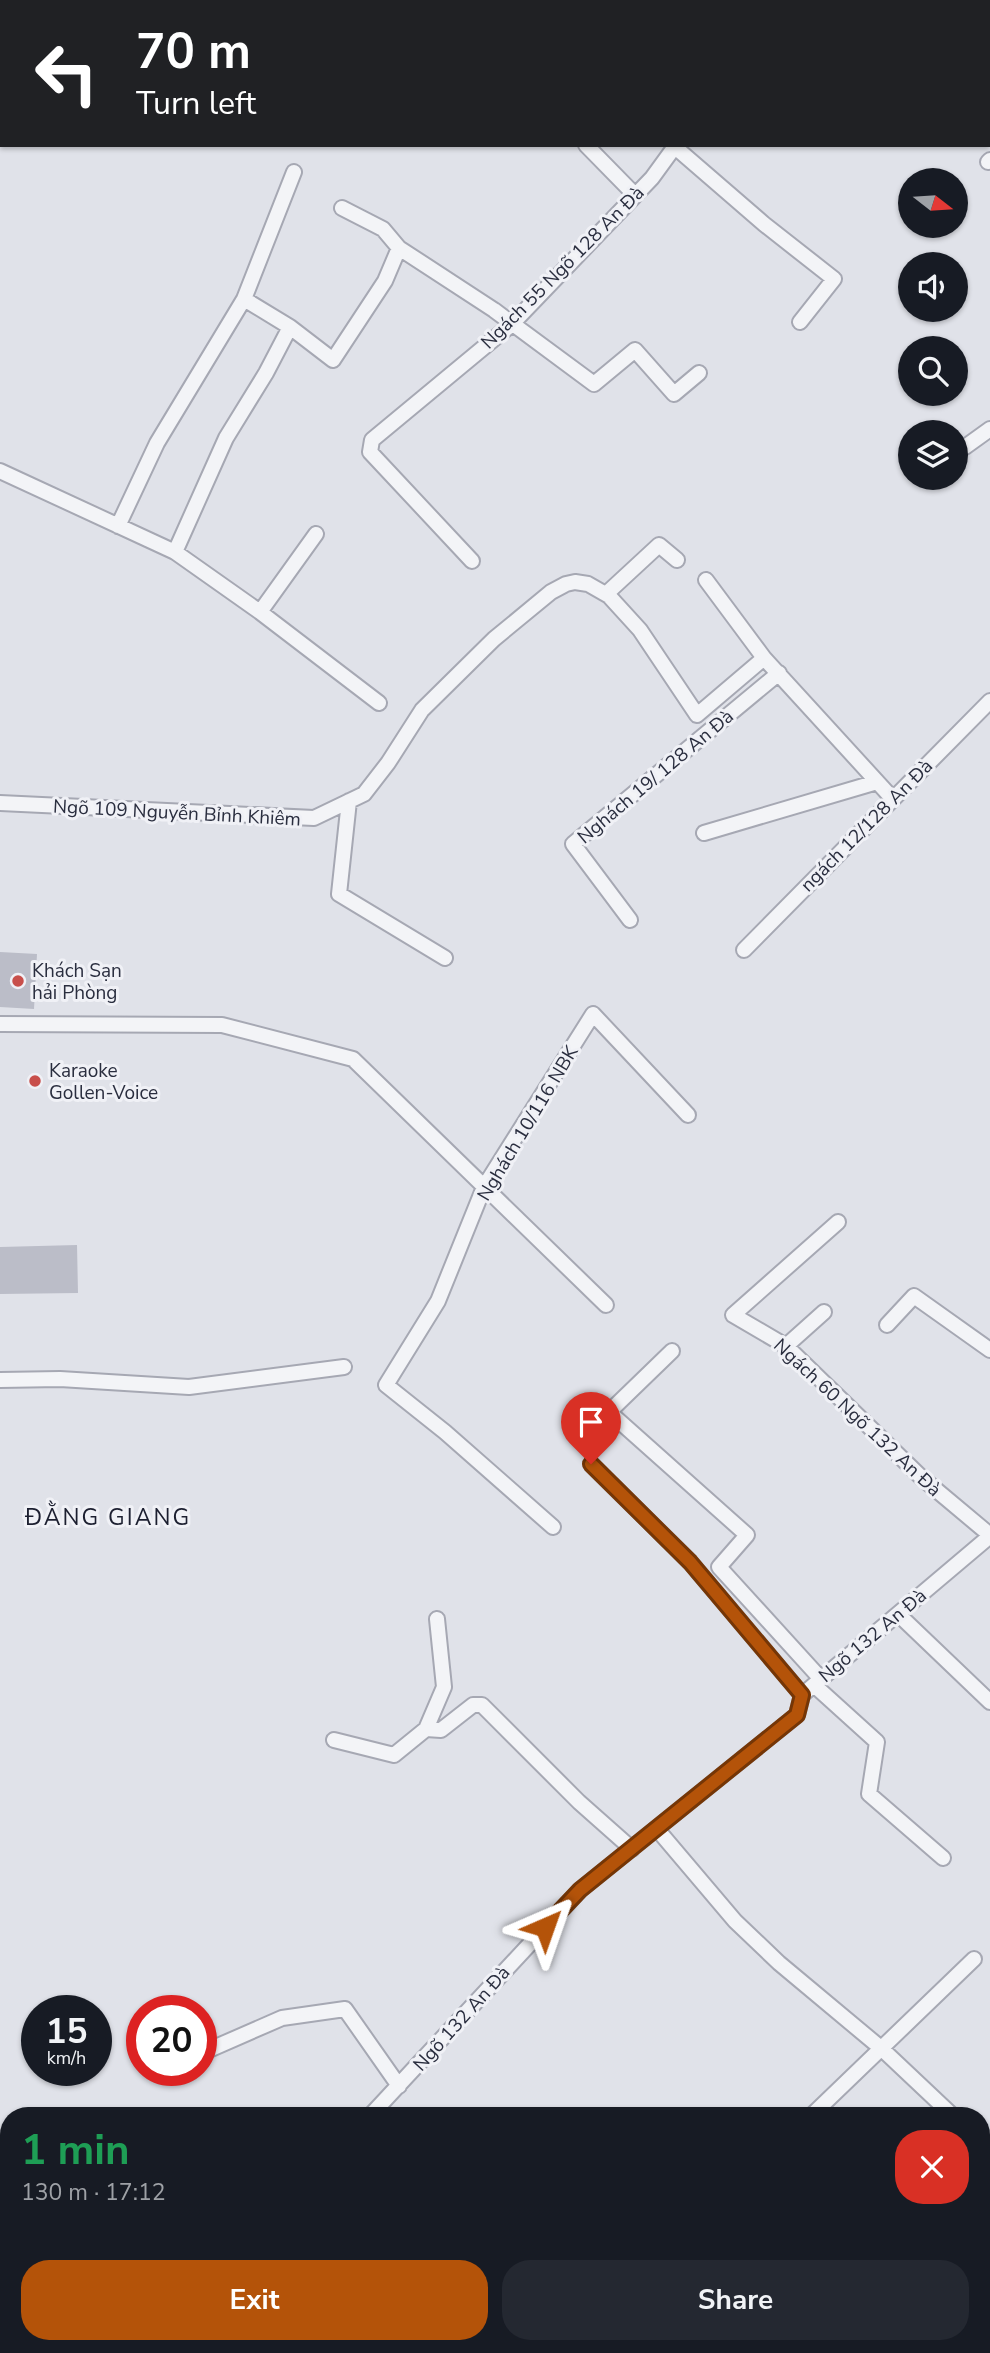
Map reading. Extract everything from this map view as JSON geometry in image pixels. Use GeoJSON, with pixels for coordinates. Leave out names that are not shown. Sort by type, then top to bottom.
{"type":"FeatureCollection","features":[{"type":"Feature","properties":{"kind":"lane"},"geometry":{"type":"LineString","coordinates":[[588,147],[635,195]]}},
{"type":"Feature","properties":{"kind":"lane","name":"Ngách 55 Ngõ 128 An Đà"},"geometry":{"type":"LineString","coordinates":[[472,562],[370,452],[372,440],[512,324],[652,178],[674,147]]}},
{"type":"Feature","properties":{"kind":"lane"},"geometry":{"type":"LineString","coordinates":[[676,147],[764,224],[834,279],[800,322]]}},
{"type":"Feature","properties":{"kind":"lane"},"geometry":{"type":"LineString","coordinates":[[118,526],[157,443],[244,299],[294,172]]}},
{"type":"Feature","properties":{"kind":"lane"},"geometry":{"type":"LineString","coordinates":[[342,208],[383,229],[399,248],[512,324],[594,384],[635,349],[674,394],[699,373]]}},
{"type":"Feature","properties":{"kind":"lane"},"geometry":{"type":"LineString","coordinates":[[244,299],[290,327],[333,360],[385,281],[399,248]]}},
{"type":"Feature","properties":{"kind":"lane"},"geometry":{"type":"LineString","coordinates":[[175,552],[226,439],[290,327]]}},
{"type":"Feature","properties":{"kind":"lane"},"geometry":{"type":"LineString","coordinates":[[968,445],[990,429]]}},
{"type":"Feature","properties":{"kind":"lane"},"geometry":{"type":"LineString","coordinates":[[0,471],[175,552],[261,612],[379,704]]}},
{"type":"Feature","properties":{"kind":"lane"},"geometry":{"type":"LineString","coordinates":[[261,612],[316,534]]}},
{"type":"Feature","properties":{"kind":"lane"},"geometry":{"type":"LineString","coordinates":[[606,594],[659,545],[677,560]]}},
{"type":"Feature","properties":{"kind":"lane"},"geometry":{"type":"LineString","coordinates":[[706,580],[764,658],[892,798]]}},
{"type":"Feature","properties":{"kind":"lane","name":"Ngõ 109 Nguyễn Bỉnh Khiêm"},"geometry":{"type":"LineString","coordinates":[[0,803],[314,818],[364,793],[388,763],[422,710],[494,639],[551,593],[575,582],[588,584],[606,594],[639,631],[697,715],[764,658]]}},
{"type":"Feature","properties":{"kind":"lane","name":"Nghách 19/ 128 An Đà"},"geometry":{"type":"LineString","coordinates":[[630,920],[573,844],[779,673]]}},
{"type":"Feature","properties":{"kind":"lane","name":"ngách 12/128 An Đà"},"geometry":{"type":"LineString","coordinates":[[744,950],[990,701]]}},
{"type":"Feature","properties":{"kind":"lane"},"geometry":{"type":"LineString","coordinates":[[704,833],[877,782]]}},
{"type":"Feature","properties":{"kind":"lane"},"geometry":{"type":"LineString","coordinates":[[349,801],[339,894],[445,958]]}},
{"type":"Feature","properties":{"kind":"lane","name":"Nghách 10/116 NBK"},"geometry":{"type":"LineString","coordinates":[[553,1527],[445,1432],[386,1385],[438,1301],[484,1187],[593,1014],[688,1115]]}},
{"type":"Feature","properties":{"kind":"lane"},"geometry":{"type":"LineString","coordinates":[[0,1024],[222,1025],[353,1059],[606,1306]]}},
{"type":"Feature","properties":{"kind":"lane","name":"Ngách 60 Ngõ 132 An Đà"},"geometry":{"type":"LineString","coordinates":[[838,1222],[733,1315],[786,1346],[922,1478],[990,1535]]}},
{"type":"Feature","properties":{"kind":"lane"},"geometry":{"type":"LineString","coordinates":[[887,1325],[914,1296],[990,1350]]}},
{"type":"Feature","properties":{"kind":"lane"},"geometry":{"type":"LineString","coordinates":[[786,1346],[824,1312]]}},
{"type":"Feature","properties":{"kind":"lane"},"geometry":{"type":"LineString","coordinates":[[580,1434],[610,1412],[672,1351]]}},
{"type":"Feature","properties":{"kind":"lane"},"geometry":{"type":"LineString","coordinates":[[0,1380],[60,1379],[189,1387],[344,1367]]}},
{"type":"Feature","properties":{"kind":"lane"},"geometry":{"type":"LineString","coordinates":[[610,1412],[747,1535],[719,1567],[818,1682],[877,1742],[869,1794],[943,1858]]}},
{"type":"Feature","properties":{"kind":"lane"},"geometry":{"type":"LineString","coordinates":[[591,1464],[690,1562],[802,1695]]}},
{"type":"Feature","properties":{"kind":"lane","name":"Ngõ 132 An Đà"},"geometry":{"type":"LineString","coordinates":[[379,2107],[580,1890],[797,1715],[802,1695],[990,1535]]}},
{"type":"Feature","properties":{"kind":"lane"},"geometry":{"type":"LineString","coordinates":[[898,1614],[990,1702]]}},
{"type":"Feature","properties":{"kind":"lane"},"geometry":{"type":"LineString","coordinates":[[334,1740],[394,1755],[426,1729],[444,1687],[437,1619]]}},
{"type":"Feature","properties":{"kind":"lane"},"geometry":{"type":"LineString","coordinates":[[426,1729],[441,1730],[473,1705],[482,1705],[579,1802],[632,1849]]}},
{"type":"Feature","properties":{"kind":"lane"},"geometry":{"type":"LineString","coordinates":[[657,1829],[735,1921],[779,1963],[882,2049],[943,2107]]}},
{"type":"Feature","properties":{"kind":"lane"},"geometry":{"type":"LineString","coordinates":[[821,2107],[974,1959]]}},
{"type":"Feature","properties":{"kind":"lane"},"geometry":{"type":"LineString","coordinates":[[217,2046],[282,2018],[345,2009],[399,2086]]}},
{"type":"Feature","properties":{"kind":"building","name":"Khách Sạn hải Phòng"},"geometry":{"type":"Polygon","coordinates":[[[0,952],[37,954],[34,1009],[0,1007],[0,952]]]}},
{"type":"Feature","properties":{"kind":"building"},"geometry":{"type":"Polygon","coordinates":[[[77,1245],[78,1293],[0,1294],[0,1247],[77,1245]]]}},
{"type":"Feature","properties":{"kind":"place","name":"Khách Sạn hải Phòng"},"geometry":{"type":"Point","coordinates":[18,981]}},
{"type":"Feature","properties":{"kind":"place","name":"Karaoke Gollen-Voice"},"geometry":{"type":"Point","coordinates":[35,1081]}},
{"type":"Feature","properties":{"kind":"district","name":"ĐẰNG GIANG"},"geometry":{"type":"Point","coordinates":[108,1517]}},
{"type":"Feature","properties":{"kind":"route"},"geometry":{"type":"LineString","coordinates":[[545,1927],[580,1890],[797,1715],[802,1695],[690,1562],[591,1464]]}}]}
